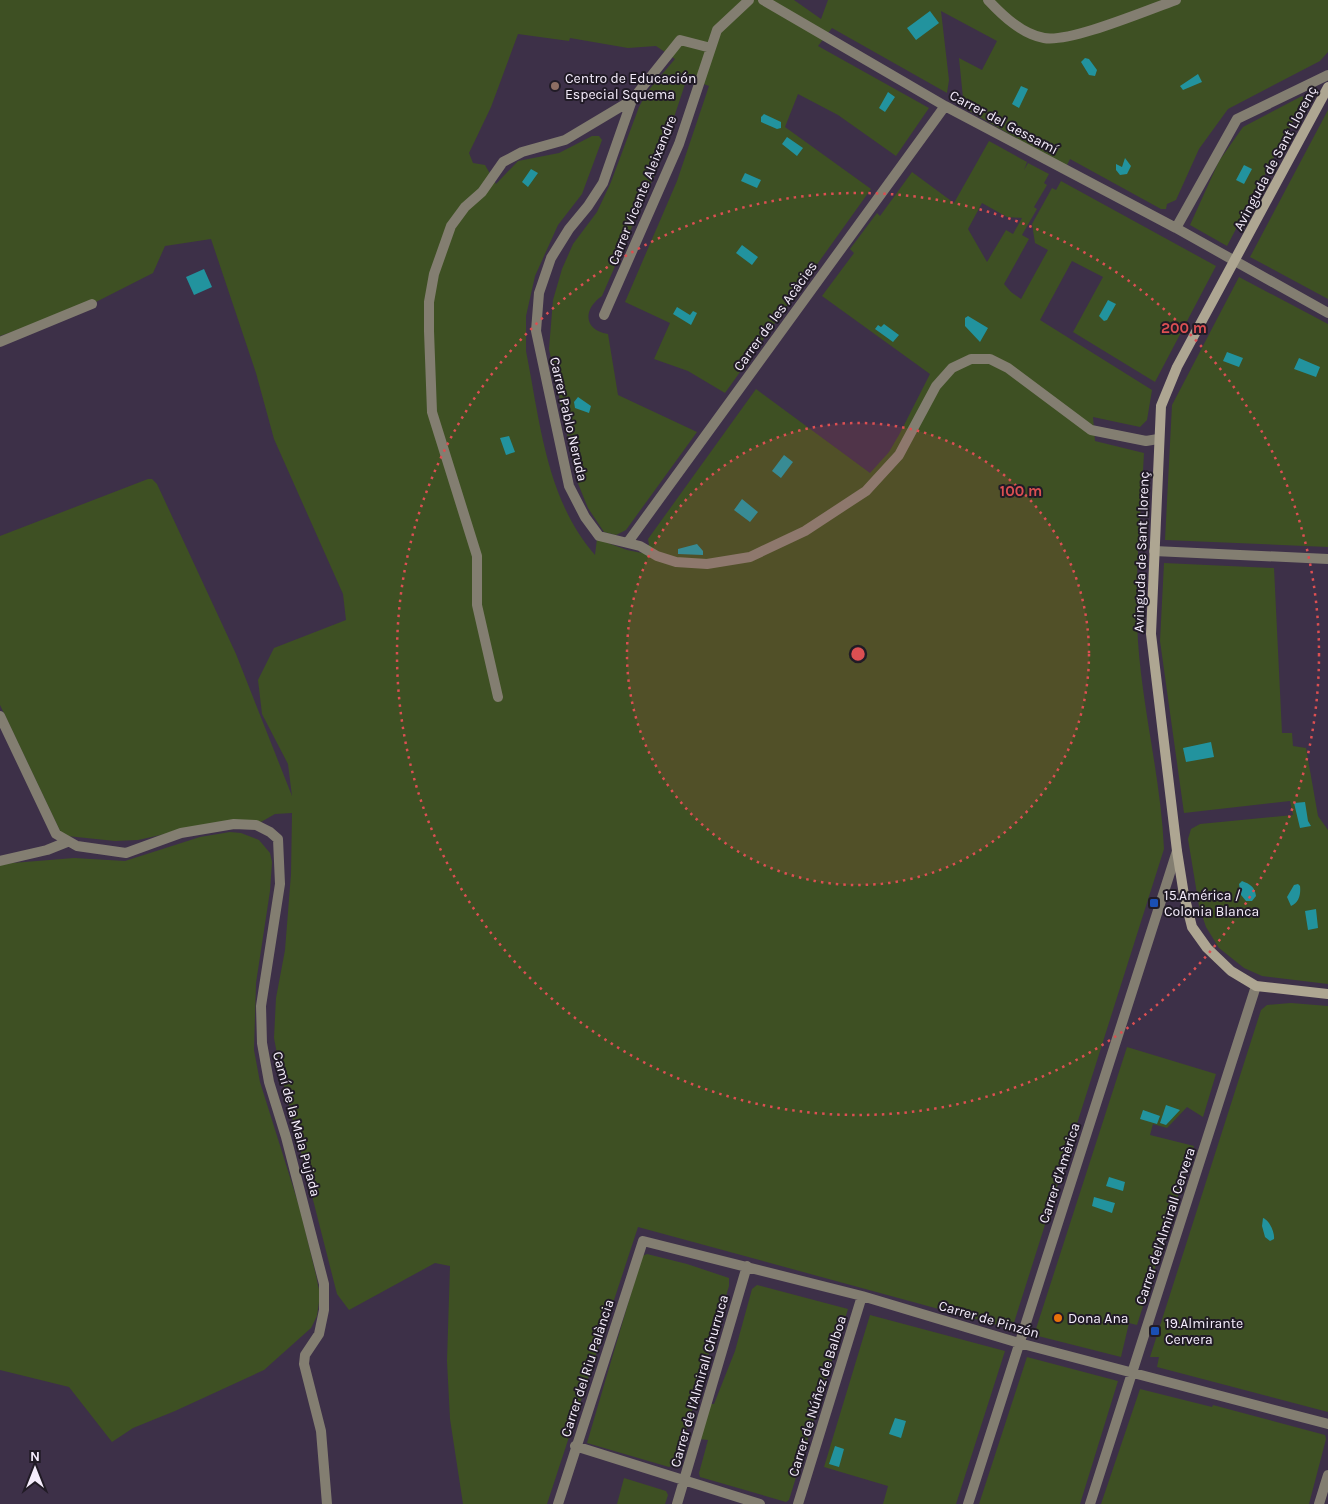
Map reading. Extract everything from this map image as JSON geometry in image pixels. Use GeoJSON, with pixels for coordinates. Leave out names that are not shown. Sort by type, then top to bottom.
{"type":"FeatureCollection","features":[{"type":"Feature","properties":{"kind":"street","name":"Carrer Vicente Aleixandre"},"geometry":{"type":"LineString","coordinates":[[604,315],[679,144],[716,30],[749,0]]}},
{"type":"Feature","properties":{"kind":"street","name":"Carrer del Gessamí"},"geometry":{"type":"LineString","coordinates":[[763,0],[945,106],[1176,228],[1328,313]]}},
{"type":"Feature","properties":{"kind":"street"},"geometry":{"type":"LineString","coordinates":[[988,0],[1026,32],[1045,38],[1059,38],[1087,30],[1176,0]]}},
{"type":"Feature","properties":{"kind":"street"},"geometry":{"type":"LineString","coordinates":[[498,697],[477,605],[477,556],[432,412],[429,302],[434,274],[451,226],[465,207],[482,192],[503,162],[522,152],[565,140],[632,100],[680,40],[711,48]]}},
{"type":"Feature","properties":{"kind":"street"},"geometry":{"type":"LineString","coordinates":[[1176,228],[1237,119],[1328,75]]}},
{"type":"Feature","properties":{"kind":"street","name":"Avinguda de Sant Llorenç"},"geometry":{"type":"LineString","coordinates":[[1328,87],[1168,386],[1161,406],[1158,439],[1151,634],[1177,851],[1192,926],[1207,948],[1231,971],[1256,986],[1328,994]]}},
{"type":"Feature","properties":{"kind":"street","name":"Carrer Pablo Neruda"},"geometry":{"type":"LineString","coordinates":[[632,100],[603,183],[588,206],[569,229],[551,258],[539,293],[536,331],[569,486],[585,517],[599,536],[628,542],[670,560],[707,564],[750,557],[805,531],[866,491],[900,455],[936,386],[952,368],[971,359],[990,359],[1008,368],[1091,430],[1146,441],[1158,439]]}},
{"type":"Feature","properties":{"kind":"street","name":"Carrer de les Acàcies"},"geometry":{"type":"LineString","coordinates":[[628,542],[945,106]]}},
{"type":"Feature","properties":{"kind":"street"},"geometry":{"type":"LineString","coordinates":[[0,342],[92,304]]}},
{"type":"Feature","properties":{"kind":"street"},"geometry":{"type":"LineString","coordinates":[[1154,551],[1328,559]]}},
{"type":"Feature","properties":{"kind":"street"},"geometry":{"type":"LineString","coordinates":[[0,716],[56,834],[68,842]]}},
{"type":"Feature","properties":{"kind":"street","name":"Camí de la Mala Pujada"},"geometry":{"type":"LineString","coordinates":[[68,842],[77,846],[126,852],[181,833],[234,824],[256,825],[270,832],[278,840],[280,884],[261,1006],[262,1042],[269,1082],[286,1137],[324,1284],[324,1310],[319,1334],[305,1355],[304,1364],[322,1432],[327,1504]]}},
{"type":"Feature","properties":{"kind":"street"},"geometry":{"type":"LineString","coordinates":[[0,861],[47,850],[68,842]]}},
{"type":"Feature","properties":{"kind":"street","name":"Carrer d'Amèrica"},"geometry":{"type":"LineString","coordinates":[[968,1504],[1177,851]]}},
{"type":"Feature","properties":{"kind":"street","name":"Carrer del'Almirall Cervera"},"geometry":{"type":"LineString","coordinates":[[1090,1504],[1256,986]]}},
{"type":"Feature","properties":{"kind":"street","name":"Carrer de Pinzón"},"geometry":{"type":"LineString","coordinates":[[643,1242],[747,1266],[862,1296],[1019,1343],[1328,1424]]}},
{"type":"Feature","properties":{"kind":"street","name":"Carrer del Riu Palància"},"geometry":{"type":"LineString","coordinates":[[558,1504],[575,1446],[643,1242]]}},
{"type":"Feature","properties":{"kind":"street","name":"Carrer de l'Almirall Churruca"},"geometry":{"type":"LineString","coordinates":[[677,1504],[747,1266]]}},
{"type":"Feature","properties":{"kind":"street","name":"Carrer de Núñez de Balboa"},"geometry":{"type":"LineString","coordinates":[[798,1504],[862,1296]]}},
{"type":"Feature","properties":{"kind":"street"},"geometry":{"type":"LineString","coordinates":[[575,1446],[760,1504]]}},
{"type":"Feature","properties":{"kind":"street"},"geometry":{"type":"LineString","coordinates":[[1319,1504],[1328,1475]]}},
{"type":"Feature","properties":{"kind":"shaded area"},"geometry":{"type":"Polygon","coordinates":[[[0,0],[794,0],[821,19],[828,0],[1328,0],[1328,52],[1320,61],[1228,109],[1199,149],[1176,200],[1167,204],[1166,209],[1161,209],[1070,159],[1066,167],[964,108],[959,58],[982,70],[997,41],[941,11],[949,80],[947,93],[832,28],[818,46],[929,108],[896,156],[838,115],[798,94],[785,127],[871,189],[725,393],[688,371],[654,359],[670,323],[625,302],[677,181],[709,86],[687,78],[656,172],[602,296],[591,307],[588,318],[594,328],[608,334],[618,395],[697,432],[626,530],[616,535],[604,532],[588,508],[577,481],[549,349],[553,300],[562,269],[573,244],[597,212],[611,182],[639,107],[647,92],[675,59],[656,46],[628,48],[570,38],[569,41],[518,34],[491,107],[469,153],[473,163],[485,165],[496,184],[518,161],[559,153],[592,136],[599,136],[602,140],[582,194],[558,225],[535,276],[526,316],[526,351],[547,458],[555,484],[566,509],[579,533],[595,555],[597,539],[627,550],[642,553],[649,545],[648,539],[756,389],[870,473],[889,452],[930,374],[822,296],[854,253],[850,249],[877,213],[880,216],[912,172],[954,203],[989,141],[1027,162],[1024,170],[1028,163],[1049,174],[1044,183],[1047,185],[1034,207],[1037,209],[1022,235],[1029,239],[1004,284],[1021,299],[1048,250],[1035,243],[1032,224],[1052,188],[1056,190],[1061,181],[1216,266],[1155,382],[1073,332],[1103,277],[1072,261],[1040,320],[1152,390],[1147,420],[1140,427],[1093,417],[1095,441],[1144,453],[1137,571],[1138,642],[1140,668],[1159,797],[1164,849],[1012,1329],[638,1227],[547,1504],[463,1504],[450,1419],[447,1361],[450,1266],[435,1263],[349,1310],[337,1294],[280,1070],[274,1038],[276,998],[285,950],[291,874],[292,813],[275,814],[261,822],[224,821],[138,840],[115,841],[67,836],[61,833],[0,705],[0,536],[152,479],[157,484],[236,654],[292,796],[288,764],[262,714],[258,680],[274,648],[346,620],[343,594],[274,439],[256,373],[211,239],[165,246],[153,273],[92,304],[0,336],[0,0]],[[982,203],[968,229],[987,262],[1006,230],[1013,234],[1022,218],[1007,217],[982,203]]]}},
{"type":"Feature","properties":{"kind":"shaded area"},"geometry":{"type":"Polygon","coordinates":[[[930,11],[939,23],[916,40],[907,28],[930,11]]]}},
{"type":"Feature","properties":{"kind":"shaded area"},"geometry":{"type":"Polygon","coordinates":[[[1085,58],[1089,59],[1097,70],[1095,76],[1089,75],[1081,62],[1085,58]]]}},
{"type":"Feature","properties":{"kind":"shaded area"},"geometry":{"type":"Polygon","coordinates":[[[1198,74],[1202,82],[1183,90],[1180,86],[1198,74]]]}},
{"type":"Feature","properties":{"kind":"shaded area"},"geometry":{"type":"Polygon","coordinates":[[[1021,86],[1028,89],[1019,108],[1012,104],[1021,86]]]}},
{"type":"Feature","properties":{"kind":"shaded area"},"geometry":{"type":"Polygon","coordinates":[[[888,92],[895,97],[885,112],[879,108],[888,92]]]}},
{"type":"Feature","properties":{"kind":"shaded area"},"geometry":{"type":"Polygon","coordinates":[[[1302,96],[1305,99],[1227,246],[1190,225],[1219,161],[1243,127],[1302,96]]]}},
{"type":"Feature","properties":{"kind":"shaded area"},"geometry":{"type":"Polygon","coordinates":[[[1328,110],[1328,299],[1250,257],[1328,110]]]}},
{"type":"Feature","properties":{"kind":"shaded area"},"geometry":{"type":"Polygon","coordinates":[[[764,114],[781,122],[781,128],[777,129],[761,122],[761,117],[764,114]]]}},
{"type":"Feature","properties":{"kind":"shaded area"},"geometry":{"type":"Polygon","coordinates":[[[787,137],[803,148],[797,156],[782,144],[787,137]]]}},
{"type":"Feature","properties":{"kind":"shaded area"},"geometry":{"type":"Polygon","coordinates":[[[1125,158],[1131,166],[1127,174],[1120,175],[1116,170],[1116,164],[1122,167],[1125,158]]]}},
{"type":"Feature","properties":{"kind":"shaded area"},"geometry":{"type":"Polygon","coordinates":[[[1244,165],[1252,169],[1244,184],[1236,180],[1244,165]]]}},
{"type":"Feature","properties":{"kind":"shaded area"},"geometry":{"type":"Polygon","coordinates":[[[531,169],[538,173],[528,187],[522,182],[531,169]]]}},
{"type":"Feature","properties":{"kind":"shaded area"},"geometry":{"type":"Polygon","coordinates":[[[745,173],[761,180],[757,188],[741,181],[745,173]]]}},
{"type":"Feature","properties":{"kind":"shaded area"},"geometry":{"type":"Polygon","coordinates":[[[742,245],[758,257],[752,265],[736,253],[742,245]]]}},
{"type":"Feature","properties":{"kind":"shaded area"},"geometry":{"type":"Polygon","coordinates":[[[204,269],[212,287],[194,295],[186,277],[204,269]]]}},
{"type":"Feature","properties":{"kind":"shaded area"},"geometry":{"type":"Polygon","coordinates":[[[1239,277],[1328,324],[1328,547],[1165,540],[1172,405],[1239,277]]]}},
{"type":"Feature","properties":{"kind":"shaded area"},"geometry":{"type":"Polygon","coordinates":[[[1108,300],[1116,304],[1107,320],[1104,321],[1099,316],[1108,300]]]}},
{"type":"Feature","properties":{"kind":"shaded area"},"geometry":{"type":"Polygon","coordinates":[[[677,307],[690,315],[693,311],[697,313],[691,325],[673,314],[677,307]]]}},
{"type":"Feature","properties":{"kind":"shaded area"},"geometry":{"type":"Polygon","coordinates":[[[968,316],[988,328],[980,342],[965,326],[965,318],[968,316]]]}},
{"type":"Feature","properties":{"kind":"shaded area"},"geometry":{"type":"Polygon","coordinates":[[[884,324],[899,335],[893,342],[875,329],[878,325],[881,327],[884,324]]]}},
{"type":"Feature","properties":{"kind":"shaded area"},"geometry":{"type":"Polygon","coordinates":[[[1227,352],[1243,358],[1239,367],[1223,361],[1227,352]]]}},
{"type":"Feature","properties":{"kind":"shaded area"},"geometry":{"type":"Polygon","coordinates":[[[1299,358],[1320,367],[1316,377],[1294,369],[1299,358]]]}},
{"type":"Feature","properties":{"kind":"shaded area"},"geometry":{"type":"Polygon","coordinates":[[[578,397],[591,406],[589,413],[575,408],[574,402],[578,397]]]}},
{"type":"Feature","properties":{"kind":"shaded area"},"geometry":{"type":"Polygon","coordinates":[[[509,436],[515,452],[506,455],[500,438],[509,436]]]}},
{"type":"Feature","properties":{"kind":"shaded area"},"geometry":{"type":"Polygon","coordinates":[[[784,455],[793,462],[781,478],[772,471],[784,455]]]}},
{"type":"Feature","properties":{"kind":"shaded area"},"geometry":{"type":"Polygon","coordinates":[[[742,499],[758,512],[750,522],[734,510],[742,499]]]}},
{"type":"Feature","properties":{"kind":"shaded area"},"geometry":{"type":"Polygon","coordinates":[[[697,544],[703,551],[703,555],[678,554],[678,549],[697,544]]]}},
{"type":"Feature","properties":{"kind":"shaded area"},"geometry":{"type":"Polygon","coordinates":[[[1164,563],[1274,568],[1282,733],[1292,733],[1293,746],[1306,748],[1318,816],[1328,830],[1328,984],[1262,976],[1244,968],[1219,948],[1206,927],[1199,906],[1188,839],[1191,829],[1200,824],[1293,815],[1290,801],[1184,813],[1160,641],[1164,563]]]}},
{"type":"Feature","properties":{"kind":"shaded area"},"geometry":{"type":"Polygon","coordinates":[[[1211,742],[1214,757],[1186,762],[1183,748],[1211,742]]]}},
{"type":"Feature","properties":{"kind":"shaded area"},"geometry":{"type":"Polygon","coordinates":[[[1305,802],[1308,821],[1311,826],[1300,828],[1294,803],[1305,802]]]}},
{"type":"Feature","properties":{"kind":"shaded area"},"geometry":{"type":"Polygon","coordinates":[[[230,832],[241,833],[259,840],[270,853],[272,862],[270,891],[256,983],[254,1050],[260,1082],[300,1209],[316,1275],[320,1295],[317,1316],[311,1328],[264,1370],[133,1428],[112,1442],[69,1387],[0,1370],[0,864],[74,858],[125,861],[200,837],[230,832]]]}},
{"type":"Feature","properties":{"kind":"shaded area"},"geometry":{"type":"Polygon","coordinates":[[[1242,881],[1255,890],[1256,896],[1252,901],[1246,901],[1241,895],[1239,884],[1242,881]]]}},
{"type":"Feature","properties":{"kind":"shaded area"},"geometry":{"type":"Polygon","coordinates":[[[1298,884],[1300,886],[1300,895],[1296,903],[1291,906],[1287,897],[1294,885],[1298,884]]]}},
{"type":"Feature","properties":{"kind":"shaded area"},"geometry":{"type":"Polygon","coordinates":[[[1316,909],[1318,928],[1308,930],[1305,911],[1316,909]]]}},
{"type":"Feature","properties":{"kind":"shaded area"},"geometry":{"type":"Polygon","coordinates":[[[1291,1003],[1328,1006],[1328,1412],[1157,1367],[1159,1357],[1150,1357],[1261,1010],[1267,1005],[1291,1003]]]}},
{"type":"Feature","properties":{"kind":"shaded area"},"geometry":{"type":"Polygon","coordinates":[[[1127,1047],[1216,1074],[1203,1117],[1187,1107],[1167,1128],[1153,1124],[1150,1135],[1194,1146],[1137,1325],[1129,1323],[1121,1357],[1034,1335],[1127,1047]]]}},
{"type":"Feature","properties":{"kind":"shaded area"},"geometry":{"type":"Polygon","coordinates":[[[1166,1105],[1180,1110],[1166,1125],[1160,1123],[1166,1105]]]}},
{"type":"Feature","properties":{"kind":"shaded area"},"geometry":{"type":"Polygon","coordinates":[[[1143,1110],[1160,1116],[1157,1124],[1140,1119],[1143,1110]]]}},
{"type":"Feature","properties":{"kind":"shaded area"},"geometry":{"type":"Polygon","coordinates":[[[1109,1177],[1125,1182],[1123,1191],[1106,1186],[1109,1177]]]}},
{"type":"Feature","properties":{"kind":"shaded area"},"geometry":{"type":"Polygon","coordinates":[[[1094,1197],[1115,1203],[1112,1213],[1092,1206],[1094,1197]]]}},
{"type":"Feature","properties":{"kind":"shaded area"},"geometry":{"type":"Polygon","coordinates":[[[1263,1218],[1274,1233],[1274,1239],[1270,1241],[1265,1237],[1262,1226],[1263,1218]]]}},
{"type":"Feature","properties":{"kind":"shaded area"},"geometry":{"type":"Polygon","coordinates":[[[647,1254],[687,1264],[729,1278],[729,1286],[677,1462],[669,1467],[587,1443],[642,1256],[647,1254]]]}},
{"type":"Feature","properties":{"kind":"shaded area"},"geometry":{"type":"Polygon","coordinates":[[[757,1285],[848,1309],[789,1500],[786,1502],[700,1477],[699,1473],[708,1440],[699,1439],[710,1404],[714,1404],[735,1351],[752,1289],[757,1285]]]}},
{"type":"Feature","properties":{"kind":"shaded area"},"geometry":{"type":"Polygon","coordinates":[[[870,1315],[1005,1351],[956,1504],[883,1504],[888,1486],[824,1467],[870,1315]]]}},
{"type":"Feature","properties":{"kind":"shaded area"},"geometry":{"type":"Polygon","coordinates":[[[1027,1357],[1118,1381],[1080,1504],[979,1504],[1027,1357]]]}},
{"type":"Feature","properties":{"kind":"shaded area"},"geometry":{"type":"Polygon","coordinates":[[[1140,1389],[1212,1407],[1213,1405],[1325,1435],[1326,1439],[1309,1504],[1101,1504],[1140,1389]]]}},
{"type":"Feature","properties":{"kind":"shaded area"},"geometry":{"type":"Polygon","coordinates":[[[895,1418],[906,1421],[901,1438],[889,1434],[895,1418]]]}},
{"type":"Feature","properties":{"kind":"shaded area"},"geometry":{"type":"Polygon","coordinates":[[[835,1446],[844,1449],[839,1467],[829,1464],[835,1446]]]}},
{"type":"Feature","properties":{"kind":"shaded area"},"geometry":{"type":"Polygon","coordinates":[[[624,1478],[666,1491],[668,1495],[665,1504],[617,1504],[624,1478]]]}},
{"type":"Feature","properties":{"kind":"place","name":"Centro de Educación Especial Squema"},"geometry":{"type":"Point","coordinates":[555,86]}},
{"type":"Feature","properties":{"kind":"place","name":"15.América / Colonia Blanca"},"geometry":{"type":"Point","coordinates":[1154,903]}},
{"type":"Feature","properties":{"kind":"place","name":"Dona Ana"},"geometry":{"type":"Point","coordinates":[1058,1318]}},
{"type":"Feature","properties":{"kind":"place","name":"19.Almirante Cervera"},"geometry":{"type":"Point","coordinates":[1155,1331]}}]}
